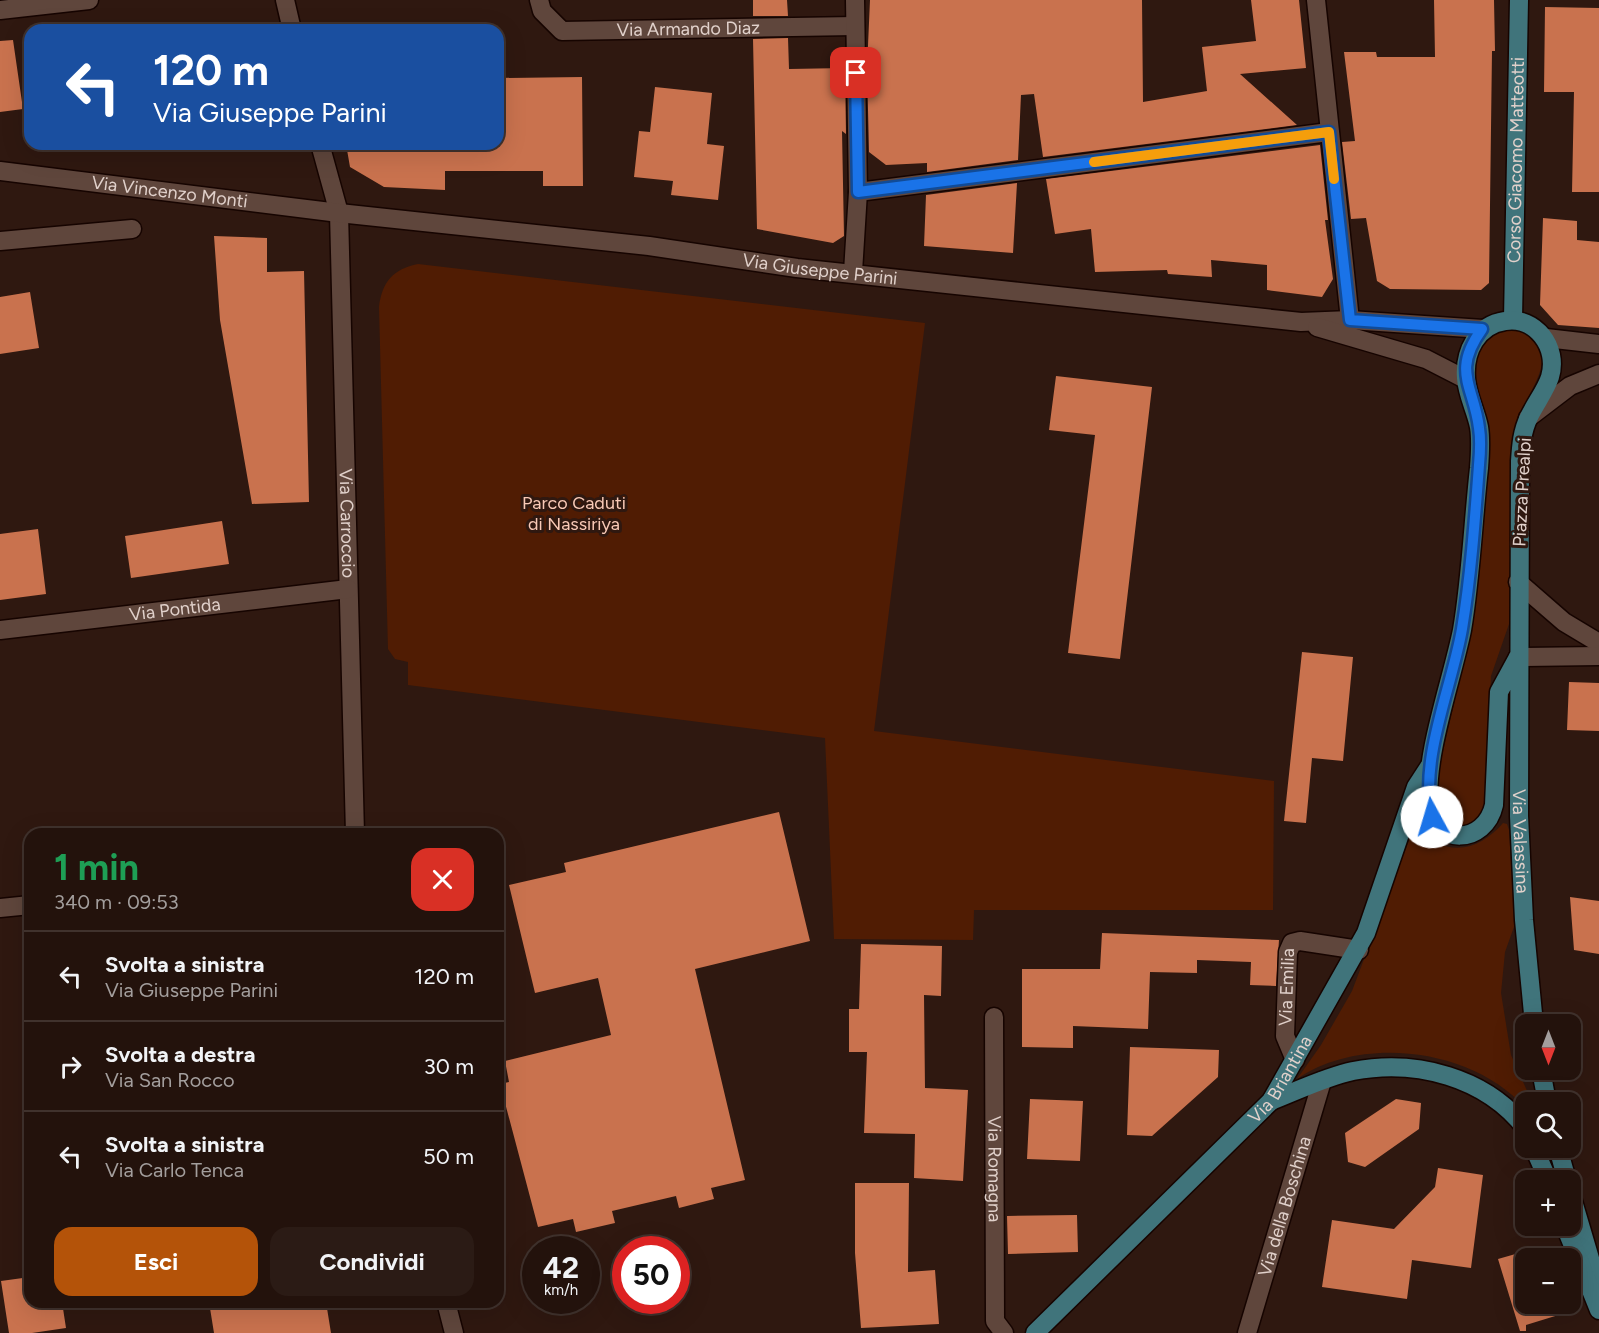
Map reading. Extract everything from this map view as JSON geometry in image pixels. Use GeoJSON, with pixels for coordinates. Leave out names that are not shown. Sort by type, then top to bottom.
{"type":"FeatureCollection","features":[{"type":"Feature","properties":{"kind":"main road","name":"Corso Giacomo Matteotti"},"geometry":{"type":"LineString","coordinates":[[1513,319],[1519,0]]}},
{"type":"Feature","properties":{"kind":"main road"},"geometry":{"type":"LineString","coordinates":[[1482,329],[1497,322],[1513,319],[1534,327],[1545,338]]}},
{"type":"Feature","properties":{"kind":"main road","name":"Piazza Prealpi"},"geometry":{"type":"LineString","coordinates":[[1482,329],[1472,343],[1467,358],[1466,379],[1479,429],[1479,465],[1462,629],[1431,763],[1429,805],[1432,817],[1449,835],[1462,836],[1484,827],[1491,818],[1494,805],[1499,692],[1518,657],[1522,439],[1528,418],[1550,377],[1552,360],[1545,338]]}},
{"type":"Feature","properties":{"kind":"main road","name":"Via Valassina"},"geometry":{"type":"LineString","coordinates":[[1518,657],[1523,908],[1533,1014]]}},
{"type":"Feature","properties":{"kind":"main road","name":"Via Briantina"},"geometry":{"type":"LineString","coordinates":[[1035,1333],[1271,1101],[1359,950],[1416,787],[1431,763]]}},
{"type":"Feature","properties":{"kind":"main road"},"geometry":{"type":"LineString","coordinates":[[1271,1101],[1352,1072],[1391,1067],[1423,1068],[1452,1076],[1489,1095],[1515,1115]]}},
{"type":"Feature","properties":{"kind":"main road"},"geometry":{"type":"LineString","coordinates":[[1581,1228],[1599,1289]]}},
{"type":"Feature","properties":{"kind":"main road"},"geometry":{"type":"LineString","coordinates":[[1569,1236],[1599,1310]]}},
{"type":"Feature","properties":{"kind":"street"},"geometry":{"type":"LineString","coordinates":[[0,10],[89,0]]}},
{"type":"Feature","properties":{"kind":"street"},"geometry":{"type":"LineString","coordinates":[[285,0],[290,24]]}},
{"type":"Feature","properties":{"kind":"street","name":"Via Armando Diaz"},"geometry":{"type":"LineString","coordinates":[[539,0],[542,11],[561,30],[855,26]]}},
{"type":"Feature","properties":{"kind":"street"},"geometry":{"type":"LineString","coordinates":[[853,272],[858,192],[855,0]]}},
{"type":"Feature","properties":{"kind":"street"},"geometry":{"type":"LineString","coordinates":[[1316,0],[1350,320]]}},
{"type":"Feature","properties":{"kind":"street"},"geometry":{"type":"LineString","coordinates":[[858,192],[1329,132]]}},
{"type":"Feature","properties":{"kind":"street","name":"Via Carroccio"},"geometry":{"type":"LineString","coordinates":[[322,150],[339,213],[355,828]]}},
{"type":"Feature","properties":{"kind":"street","name":"Via Vincenzo Monti"},"geometry":{"type":"LineString","coordinates":[[0,171],[339,213]]}},
{"type":"Feature","properties":{"kind":"street","name":"Via Giuseppe Parini"},"geometry":{"type":"LineString","coordinates":[[339,213],[649,246],[797,267],[1301,322],[1350,320],[1482,329]]}},
{"type":"Feature","properties":{"kind":"street"},"geometry":{"type":"LineString","coordinates":[[0,241],[132,229]]}},
{"type":"Feature","properties":{"kind":"street","name":"Via Giuseppe Parini"},"geometry":{"type":"LineString","coordinates":[[1301,322],[1426,359],[1466,379]]}},
{"type":"Feature","properties":{"kind":"street"},"geometry":{"type":"LineString","coordinates":[[1545,338],[1599,344]]}},
{"type":"Feature","properties":{"kind":"street"},"geometry":{"type":"LineString","coordinates":[[1528,418],[1570,386],[1599,374]]}},
{"type":"Feature","properties":{"kind":"street"},"geometry":{"type":"LineString","coordinates":[[1518,582],[1564,622],[1599,643]]}},
{"type":"Feature","properties":{"kind":"street","name":"Via Pontida"},"geometry":{"type":"LineString","coordinates":[[0,630],[348,589]]}},
{"type":"Feature","properties":{"kind":"street"},"geometry":{"type":"LineString","coordinates":[[1518,657],[1599,656]]}},
{"type":"Feature","properties":{"kind":"street"},"geometry":{"type":"LineString","coordinates":[[0,908],[24,906]]}},
{"type":"Feature","properties":{"kind":"street","name":"Via Emilia"},"geometry":{"type":"LineString","coordinates":[[1295,1060],[1286,1036],[1288,952],[1292,943],[1300,941],[1359,950]]}},
{"type":"Feature","properties":{"kind":"street","name":"Via Romagna"},"geometry":{"type":"LineString","coordinates":[[994,1017],[1000,1327]]}},
{"type":"Feature","properties":{"kind":"street","name":"Via della Boschina"},"geometry":{"type":"LineString","coordinates":[[1246,1333],[1322,1081]]}},
{"type":"Feature","properties":{"kind":"street"},"geometry":{"type":"LineString","coordinates":[[448,1308],[454,1333]]}},
{"type":"Feature","properties":{"kind":"green space","name":"Parco Caduti di Nassiriya"},"geometry":{"type":"Polygon","coordinates":[[[418,264],[925,323],[874,731],[1274,781],[1273,910],[974,910],[973,940],[834,939],[825,738],[408,685],[408,662],[395,659],[388,649],[379,307],[383,290],[390,278],[402,269],[418,264]]]}},
{"type":"Feature","properties":{"kind":"green space"},"geometry":{"type":"Polygon","coordinates":[[[1513,328],[1529,336],[1538,344],[1542,354],[1542,366],[1519,418],[1513,438],[1509,624],[1491,676],[1486,804],[1481,815],[1474,822],[1464,826],[1452,826],[1440,813],[1437,787],[1440,764],[1471,630],[1484,413],[1474,378],[1475,360],[1480,348],[1488,339],[1500,330],[1513,328]]]}},
{"type":"Feature","properties":{"kind":"green space"},"geometry":{"type":"Polygon","coordinates":[[[1503,823],[1507,824],[1509,830],[1515,924],[1505,952],[1501,993],[1511,1055],[1515,1064],[1515,1080],[1522,1080],[1528,1092],[1515,1092],[1515,1099],[1503,1088],[1477,1072],[1448,1061],[1416,1054],[1384,1053],[1353,1056],[1323,1065],[1297,1079],[1321,1045],[1352,991],[1413,830],[1418,826],[1436,842],[1455,848],[1472,845],[1503,823]]]}},
{"type":"Feature","properties":{"kind":"building"},"geometry":{"type":"Polygon","coordinates":[[[753,0],[787,0],[788,16],[753,16],[753,0]]]}},
{"type":"Feature","properties":{"kind":"building"},"geometry":{"type":"Polygon","coordinates":[[[870,0],[1142,0],[1143,102],[1207,91],[1202,47],[1256,41],[1251,0],[1299,0],[1306,68],[1240,74],[1297,125],[1043,157],[1034,94],[1021,95],[1018,160],[927,172],[927,163],[886,165],[869,152],[867,68],[870,0]]]}},
{"type":"Feature","properties":{"kind":"building"},"geometry":{"type":"Polygon","coordinates":[[[1434,0],[1494,0],[1495,51],[1492,51],[1489,283],[1481,290],[1390,289],[1377,281],[1366,218],[1351,219],[1342,142],[1355,141],[1344,52],[1376,52],[1377,57],[1435,57],[1434,0]]]}},
{"type":"Feature","properties":{"kind":"building"},"geometry":{"type":"Polygon","coordinates":[[[1545,7],[1599,8],[1599,192],[1572,192],[1574,92],[1544,92],[1545,7]]]}},
{"type":"Feature","properties":{"kind":"building"},"geometry":{"type":"Polygon","coordinates":[[[788,38],[789,69],[845,68],[846,134],[842,131],[844,236],[833,243],[757,229],[753,39],[788,38]]]}},
{"type":"Feature","properties":{"kind":"building"},"geometry":{"type":"Polygon","coordinates":[[[13,40],[23,109],[0,112],[0,41],[13,40]]]}},
{"type":"Feature","properties":{"kind":"building"},"geometry":{"type":"Polygon","coordinates":[[[582,77],[583,186],[543,186],[543,171],[445,171],[445,190],[384,187],[350,167],[347,150],[504,150],[504,78],[582,77]]]}},
{"type":"Feature","properties":{"kind":"building"},"geometry":{"type":"Polygon","coordinates":[[[655,87],[712,93],[707,144],[724,146],[718,200],[671,195],[673,181],[634,177],[639,131],[650,132],[655,87]]]}},
{"type":"Feature","properties":{"kind":"building"},"geometry":{"type":"Polygon","coordinates":[[[1320,145],[1328,220],[1325,220],[1333,279],[1322,297],[1267,290],[1267,265],[1211,260],[1212,277],[1168,274],[1167,270],[1095,272],[1091,229],[1055,234],[1046,179],[1320,145]]]}},
{"type":"Feature","properties":{"kind":"building"},"geometry":{"type":"Polygon","coordinates":[[[1017,183],[1013,253],[924,246],[926,195],[1017,183]]]}},
{"type":"Feature","properties":{"kind":"building"},"geometry":{"type":"Polygon","coordinates":[[[1543,218],[1577,221],[1577,240],[1599,242],[1599,328],[1558,325],[1540,305],[1543,218]]]}},
{"type":"Feature","properties":{"kind":"building"},"geometry":{"type":"Polygon","coordinates":[[[214,236],[267,238],[267,272],[304,271],[309,502],[252,504],[220,320],[214,236]]]}},
{"type":"Feature","properties":{"kind":"building"},"geometry":{"type":"Polygon","coordinates":[[[30,292],[39,348],[0,354],[0,297],[30,292]]]}},
{"type":"Feature","properties":{"kind":"building"},"geometry":{"type":"Polygon","coordinates":[[[1056,376],[1152,387],[1120,659],[1068,653],[1095,435],[1049,430],[1056,376]]]}},
{"type":"Feature","properties":{"kind":"building"},"geometry":{"type":"Polygon","coordinates":[[[222,521],[229,564],[131,578],[125,536],[222,521]]]}},
{"type":"Feature","properties":{"kind":"building"},"geometry":{"type":"Polygon","coordinates":[[[38,529],[46,594],[0,600],[0,534],[38,529]]]}},
{"type":"Feature","properties":{"kind":"building"},"geometry":{"type":"Polygon","coordinates":[[[1302,652],[1353,657],[1343,761],[1312,758],[1306,823],[1284,821],[1302,652]]]}},
{"type":"Feature","properties":{"kind":"building"},"geometry":{"type":"Polygon","coordinates":[[[1569,682],[1599,683],[1599,731],[1567,730],[1569,682]]]}},
{"type":"Feature","properties":{"kind":"building"},"geometry":{"type":"Polygon","coordinates":[[[779,812],[810,941],[695,969],[745,1180],[711,1188],[714,1199],[679,1208],[676,1196],[612,1211],[615,1223],[576,1232],[573,1219],[538,1227],[504,1099],[504,1083],[509,1082],[505,1061],[611,1035],[598,978],[535,993],[509,885],[566,872],[564,863],[779,812]]]}},
{"type":"Feature","properties":{"kind":"building"},"geometry":{"type":"Polygon","coordinates":[[[1570,897],[1599,901],[1599,954],[1574,950],[1570,897]]]}},
{"type":"Feature","properties":{"kind":"building"},"geometry":{"type":"Polygon","coordinates":[[[1102,933],[1279,940],[1276,986],[1250,985],[1251,962],[1197,960],[1197,973],[1150,972],[1148,1029],[1073,1026],[1073,1048],[1022,1047],[1022,969],[1100,969],[1102,933]]]}},
{"type":"Feature","properties":{"kind":"building"},"geometry":{"type":"Polygon","coordinates":[[[861,944],[942,946],[941,996],[924,995],[925,1088],[968,1090],[963,1181],[914,1178],[915,1134],[864,1133],[867,1052],[849,1052],[849,1009],[859,1009],[861,944]]]}},
{"type":"Feature","properties":{"kind":"building"},"geometry":{"type":"Polygon","coordinates":[[[1130,1047],[1219,1050],[1218,1077],[1152,1136],[1127,1135],[1130,1047]]]}},
{"type":"Feature","properties":{"kind":"building"},"geometry":{"type":"Polygon","coordinates":[[[1030,1099],[1083,1101],[1080,1161],[1027,1159],[1030,1099]]]}},
{"type":"Feature","properties":{"kind":"building"},"geometry":{"type":"Polygon","coordinates":[[[1396,1099],[1421,1103],[1419,1129],[1365,1167],[1348,1162],[1345,1133],[1396,1099]]]}},
{"type":"Feature","properties":{"kind":"building"},"geometry":{"type":"Polygon","coordinates":[[[1438,1168],[1483,1175],[1471,1268],[1412,1260],[1407,1299],[1322,1287],[1332,1220],[1394,1229],[1435,1187],[1438,1168]]]}},
{"type":"Feature","properties":{"kind":"building"},"geometry":{"type":"Polygon","coordinates":[[[855,1183],[909,1183],[908,1272],[935,1270],[939,1324],[861,1328],[855,1253],[855,1183]]]}},
{"type":"Feature","properties":{"kind":"building"},"geometry":{"type":"Polygon","coordinates":[[[1077,1215],[1078,1252],[1008,1254],[1007,1216],[1077,1215]]]}},
{"type":"Feature","properties":{"kind":"building"},"geometry":{"type":"Polygon","coordinates":[[[1515,1254],[1515,1314],[1562,1314],[1526,1325],[1526,1331],[1520,1331],[1498,1259],[1515,1254]]]}},
{"type":"Feature","properties":{"kind":"building"},"geometry":{"type":"Polygon","coordinates":[[[24,1278],[24,1308],[63,1308],[66,1328],[32,1333],[9,1333],[1,1281],[24,1278]]]}},
{"type":"Feature","properties":{"kind":"building"},"geometry":{"type":"Polygon","coordinates":[[[210,1308],[327,1308],[331,1333],[214,1333],[210,1308]]]}},
{"type":"Feature","properties":{"kind":"slow traffic"},"geometry":{"type":"LineString","coordinates":[[1094,162],[1329,132],[1334,179]]}},
{"type":"Feature","properties":{"kind":"route"},"geometry":{"type":"LineString","coordinates":[[856,73],[858,192],[1329,132],[1350,320],[1482,329],[1472,343],[1467,358],[1466,379],[1479,429],[1479,465],[1462,629],[1431,763],[1428,787],[1432,817]]}}]}
